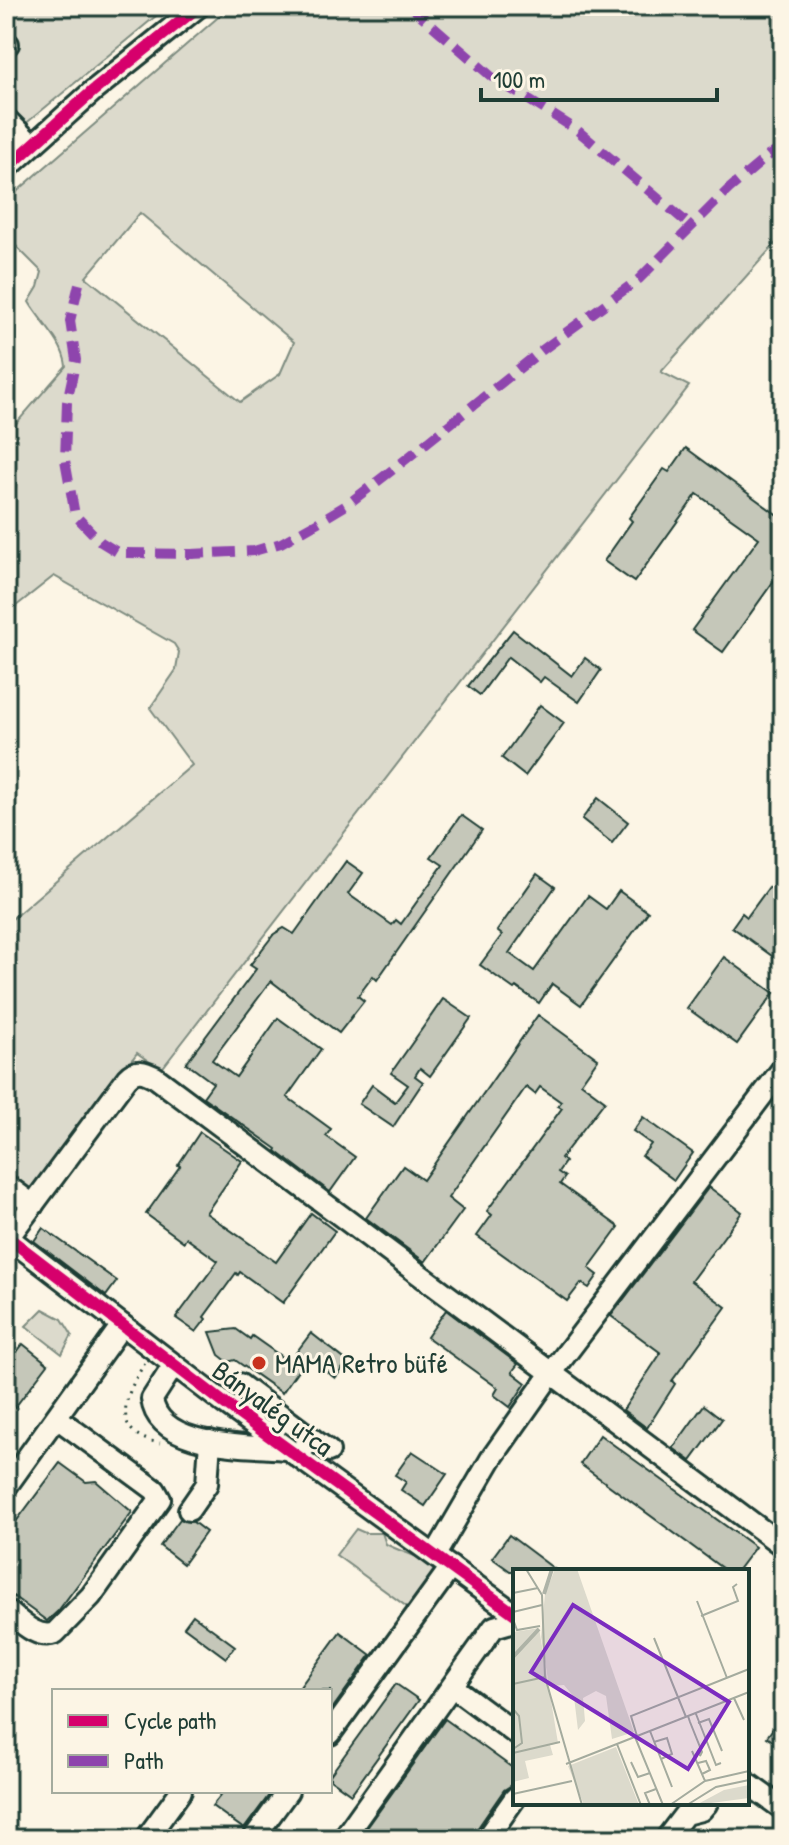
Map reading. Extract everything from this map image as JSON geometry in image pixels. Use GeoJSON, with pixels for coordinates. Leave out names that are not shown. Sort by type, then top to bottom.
{"type":"FeatureCollection","features":[{"type":"Feature","properties":{"kind":"street"},"geometry":{"type":"LineString","coordinates":[[6,169],[31,144],[199,6]]}},
{"type":"Feature","properties":{"kind":"street"},"geometry":{"type":"LineString","coordinates":[[6,119],[31,144]]}},
{"type":"Feature","properties":{"kind":"street"},"geometry":{"type":"LineString","coordinates":[[332,1731],[443,1561],[491,1459],[550,1375],[783,1068]]}},
{"type":"Feature","properties":{"kind":"street"},"geometry":{"type":"LineString","coordinates":[[7,1237],[127,1078],[136,1071],[144,1072],[155,1077],[550,1375],[783,1546]]}},
{"type":"Feature","properties":{"kind":"street"},"geometry":{"type":"LineString","coordinates":[[6,1185],[33,1205]]}},
{"type":"Feature","properties":{"kind":"street","name":"Bányalég utca"},"geometry":{"type":"LineString","coordinates":[[7,1237],[284,1447],[513,1613]]}},
{"type":"Feature","properties":{"kind":"street"},"geometry":{"type":"LineString","coordinates":[[6,1487],[122,1325]]}},
{"type":"Feature","properties":{"kind":"street"},"geometry":{"type":"LineString","coordinates":[[174,1365],[152,1399],[156,1415],[168,1427],[185,1436],[210,1441],[284,1447],[311,1438]]}},
{"type":"Feature","properties":{"kind":"street"},"geometry":{"type":"LineString","coordinates":[[239,1384],[329,1451]]}},
{"type":"Feature","properties":{"kind":"street"},"geometry":{"type":"LineString","coordinates":[[283,1417],[284,1447]]}},
{"type":"Feature","properties":{"kind":"street"},"geometry":{"type":"LineString","coordinates":[[6,1610],[36,1633],[49,1636],[55,1633],[91,1596],[160,1499],[155,1490],[57,1418]]}},
{"type":"Feature","properties":{"kind":"street"},"geometry":{"type":"LineString","coordinates":[[189,1510],[207,1484],[210,1441]]}},
{"type":"Feature","properties":{"kind":"street"},"geometry":{"type":"LineString","coordinates":[[343,1839],[494,1627],[494,1605],[487,1594]]}},
{"type":"Feature","properties":{"kind":"street"},"geometry":{"type":"LineString","coordinates":[[494,1627],[513,1622]]}},
{"type":"Feature","properties":{"kind":"street"},"geometry":{"type":"LineString","coordinates":[[453,1687],[513,1732]]}},
{"type":"Feature","properties":{"kind":"street"},"geometry":{"type":"LineString","coordinates":[[749,1784],[783,1809]]}},
{"type":"Feature","properties":{"kind":"street"},"geometry":{"type":"LineString","coordinates":[[146,1839],[180,1793]]}},
{"type":"Feature","properties":{"kind":"street"},"geometry":{"type":"LineString","coordinates":[[253,1839],[287,1793]]}},
{"type":"Feature","properties":{"kind":"street"},"geometry":{"type":"LineString","coordinates":[[486,1839],[513,1801]]}},
{"type":"Feature","properties":{"kind":"street"},"geometry":{"type":"LineString","coordinates":[[666,1839],[685,1814],[701,1810],[705,1805]]}},
{"type":"Feature","properties":{"kind":"shaded area"},"geometry":{"type":"Polygon","coordinates":[[[6,6],[168,6],[6,140],[6,6]]]}},
{"type":"Feature","properties":{"kind":"shaded area"},"geometry":{"type":"Polygon","coordinates":[[[231,6],[783,6],[783,235],[661,372],[689,386],[161,1070],[137,1053],[33,1195],[6,1174],[6,924],[192,765],[150,708],[176,670],[179,652],[174,644],[54,576],[6,614],[6,507],[13,497],[16,479],[6,435],[66,366],[56,341],[29,302],[42,272],[6,236],[6,201],[231,6]],[[140,213],[86,277],[240,402],[280,374],[294,342],[140,213]]]}},
{"type":"Feature","properties":{"kind":"shaded area"},"geometry":{"type":"Polygon","coordinates":[[[43,1309],[62,1319],[72,1335],[62,1354],[26,1326],[43,1309]]]}},
{"type":"Feature","properties":{"kind":"shaded area"},"geometry":{"type":"Polygon","coordinates":[[[356,1529],[365,1533],[382,1533],[386,1544],[436,1567],[432,1580],[410,1609],[336,1555],[356,1529]]]}},
{"type":"Feature","properties":{"kind":"building"},"geometry":{"type":"Polygon","coordinates":[[[686,448],[783,519],[783,568],[723,652],[692,630],[759,538],[697,494],[634,582],[604,561],[632,521],[629,518],[664,469],[669,472],[686,448]]]}},
{"type":"Feature","properties":{"kind":"building"},"geometry":{"type":"Polygon","coordinates":[[[513,630],[572,676],[585,658],[601,670],[579,702],[544,677],[540,682],[508,657],[480,695],[468,686],[513,630]]]}},
{"type":"Feature","properties":{"kind":"building"},"geometry":{"type":"Polygon","coordinates":[[[540,705],[564,723],[525,776],[502,758],[540,705]]]}},
{"type":"Feature","properties":{"kind":"building"},"geometry":{"type":"Polygon","coordinates":[[[598,798],[628,822],[612,843],[582,819],[598,798]]]}},
{"type":"Feature","properties":{"kind":"building"},"geometry":{"type":"Polygon","coordinates":[[[461,815],[482,830],[377,980],[373,976],[358,996],[364,1001],[339,1033],[271,981],[212,1060],[236,1077],[278,1018],[321,1049],[287,1097],[331,1129],[326,1136],[355,1157],[330,1192],[277,1149],[203,1097],[213,1083],[186,1063],[256,969],[250,965],[274,934],[284,928],[294,934],[346,861],[363,873],[348,894],[392,925],[396,920],[401,924],[443,865],[431,857],[461,815]]]}},
{"type":"Feature","properties":{"kind":"building"},"geometry":{"type":"Polygon","coordinates":[[[537,874],[555,887],[509,953],[534,971],[588,896],[606,909],[619,891],[648,912],[581,1005],[552,984],[539,1003],[480,965],[502,935],[497,931],[537,874]]]}},
{"type":"Feature","properties":{"kind":"building"},"geometry":{"type":"Polygon","coordinates":[[[769,887],[783,898],[783,964],[732,927],[742,913],[747,917],[769,887]]]}},
{"type":"Feature","properties":{"kind":"building"},"geometry":{"type":"Polygon","coordinates":[[[724,957],[774,993],[737,1044],[687,1008],[724,957]]]}},
{"type":"Feature","properties":{"kind":"building"},"geometry":{"type":"Polygon","coordinates":[[[443,999],[471,1018],[430,1076],[420,1068],[415,1076],[423,1082],[393,1127],[359,1104],[372,1085],[395,1102],[408,1085],[391,1073],[443,999]]]}},
{"type":"Feature","properties":{"kind":"building"},"geometry":{"type":"Polygon","coordinates":[[[538,1015],[598,1059],[581,1083],[605,1101],[561,1158],[565,1162],[558,1172],[565,1177],[560,1184],[619,1227],[589,1268],[598,1275],[589,1288],[581,1283],[567,1301],[477,1236],[492,1215],[487,1211],[562,1108],[558,1106],[561,1102],[540,1087],[535,1094],[526,1087],[448,1198],[463,1210],[425,1262],[366,1218],[403,1166],[423,1180],[538,1015]]]}},
{"type":"Feature","properties":{"kind":"building"},"geometry":{"type":"Polygon","coordinates":[[[643,1117],[693,1153],[674,1180],[642,1156],[651,1144],[633,1131],[643,1117]]]}},
{"type":"Feature","properties":{"kind":"building"},"geometry":{"type":"Polygon","coordinates":[[[200,1132],[242,1161],[206,1213],[276,1262],[311,1213],[335,1231],[283,1303],[240,1272],[238,1275],[236,1273],[196,1332],[176,1318],[218,1261],[186,1238],[184,1242],[146,1214],[200,1132]]]}},
{"type":"Feature","properties":{"kind":"building"},"geometry":{"type":"Polygon","coordinates":[[[709,1187],[742,1212],[691,1281],[726,1307],[672,1381],[675,1384],[647,1428],[623,1410],[661,1353],[611,1316],[709,1187]]]}},
{"type":"Feature","properties":{"kind":"building"},"geometry":{"type":"Polygon","coordinates":[[[43,1228],[117,1281],[106,1296],[34,1241],[43,1228]]]}},
{"type":"Feature","properties":{"kind":"building"},"geometry":{"type":"Polygon","coordinates":[[[446,1310],[518,1364],[512,1372],[526,1383],[510,1407],[494,1395],[498,1388],[427,1337],[446,1310]]]}},
{"type":"Feature","properties":{"kind":"building"},"geometry":{"type":"Polygon","coordinates":[[[236,1329],[250,1339],[252,1336],[289,1362],[311,1333],[348,1362],[335,1378],[307,1357],[282,1393],[235,1360],[228,1362],[219,1355],[210,1332],[236,1329]]]}},
{"type":"Feature","properties":{"kind":"building"},"geometry":{"type":"Polygon","coordinates":[[[23,1344],[48,1364],[6,1419],[6,1366],[23,1344]]]}},
{"type":"Feature","properties":{"kind":"building"},"geometry":{"type":"Polygon","coordinates":[[[704,1405],[722,1419],[691,1461],[673,1448],[704,1405]]]}},
{"type":"Feature","properties":{"kind":"building"},"geometry":{"type":"Polygon","coordinates":[[[600,1435],[755,1547],[738,1569],[723,1569],[580,1464],[600,1435]]]}},
{"type":"Feature","properties":{"kind":"building"},"geometry":{"type":"Polygon","coordinates":[[[412,1451],[447,1474],[425,1506],[401,1490],[406,1482],[395,1475],[412,1451]]]}},
{"type":"Feature","properties":{"kind":"building"},"geometry":{"type":"Polygon","coordinates":[[[60,1463],[86,1482],[96,1481],[132,1512],[58,1611],[47,1621],[6,1591],[6,1535],[60,1463]]]}},
{"type":"Feature","properties":{"kind":"building"},"geometry":{"type":"Polygon","coordinates":[[[180,1519],[193,1522],[206,1532],[183,1564],[160,1546],[180,1519]]]}},
{"type":"Feature","properties":{"kind":"building"},"geometry":{"type":"Polygon","coordinates":[[[509,1535],[554,1569],[510,1571],[492,1558],[509,1535]]]}},
{"type":"Feature","properties":{"kind":"building"},"geometry":{"type":"Polygon","coordinates":[[[193,1615],[235,1646],[226,1658],[184,1627],[193,1615]]]}},
{"type":"Feature","properties":{"kind":"building"},"geometry":{"type":"Polygon","coordinates":[[[340,1632],[371,1655],[332,1709],[332,1689],[298,1689],[340,1632]]]}},
{"type":"Feature","properties":{"kind":"building"},"geometry":{"type":"Polygon","coordinates":[[[396,1684],[419,1700],[351,1794],[332,1780],[332,1772],[396,1684]]]}},
{"type":"Feature","properties":{"kind":"building"},"geometry":{"type":"Polygon","coordinates":[[[783,1714],[783,1748],[767,1737],[783,1714]]]}},
{"type":"Feature","properties":{"kind":"building"},"geometry":{"type":"Polygon","coordinates":[[[445,1719],[513,1768],[513,1784],[504,1790],[473,1839],[359,1839],[445,1719]]]}},
{"type":"Feature","properties":{"kind":"building"},"geometry":{"type":"Polygon","coordinates":[[[222,1793],[271,1793],[244,1829],[212,1806],[222,1793]]]}},
{"type":"Feature","properties":{"kind":"marked path"},"geometry":{"type":"LineString","coordinates":[[410,6],[492,77],[577,130],[692,227]]}},
{"type":"Feature","properties":{"kind":"marked path"},"geometry":{"type":"LineString","coordinates":[[79,284],[70,321],[76,360],[67,402],[65,460],[75,515],[101,542],[119,553],[254,551],[281,543],[348,504],[541,351],[639,279],[729,189],[768,156],[783,148]]}},
{"type":"Feature","properties":{"kind":"cycle path"},"geometry":{"type":"LineString","coordinates":[[6,169],[93,91],[199,6]]}},
{"type":"Feature","properties":{"kind":"cycle path"},"geometry":{"type":"LineString","coordinates":[[6,1236],[224,1403],[513,1613]]}},
{"type":"Feature","properties":{"kind":"place","name":"MAMA Retro büfé"},"geometry":{"type":"Point","coordinates":[259,1363]}}]}
